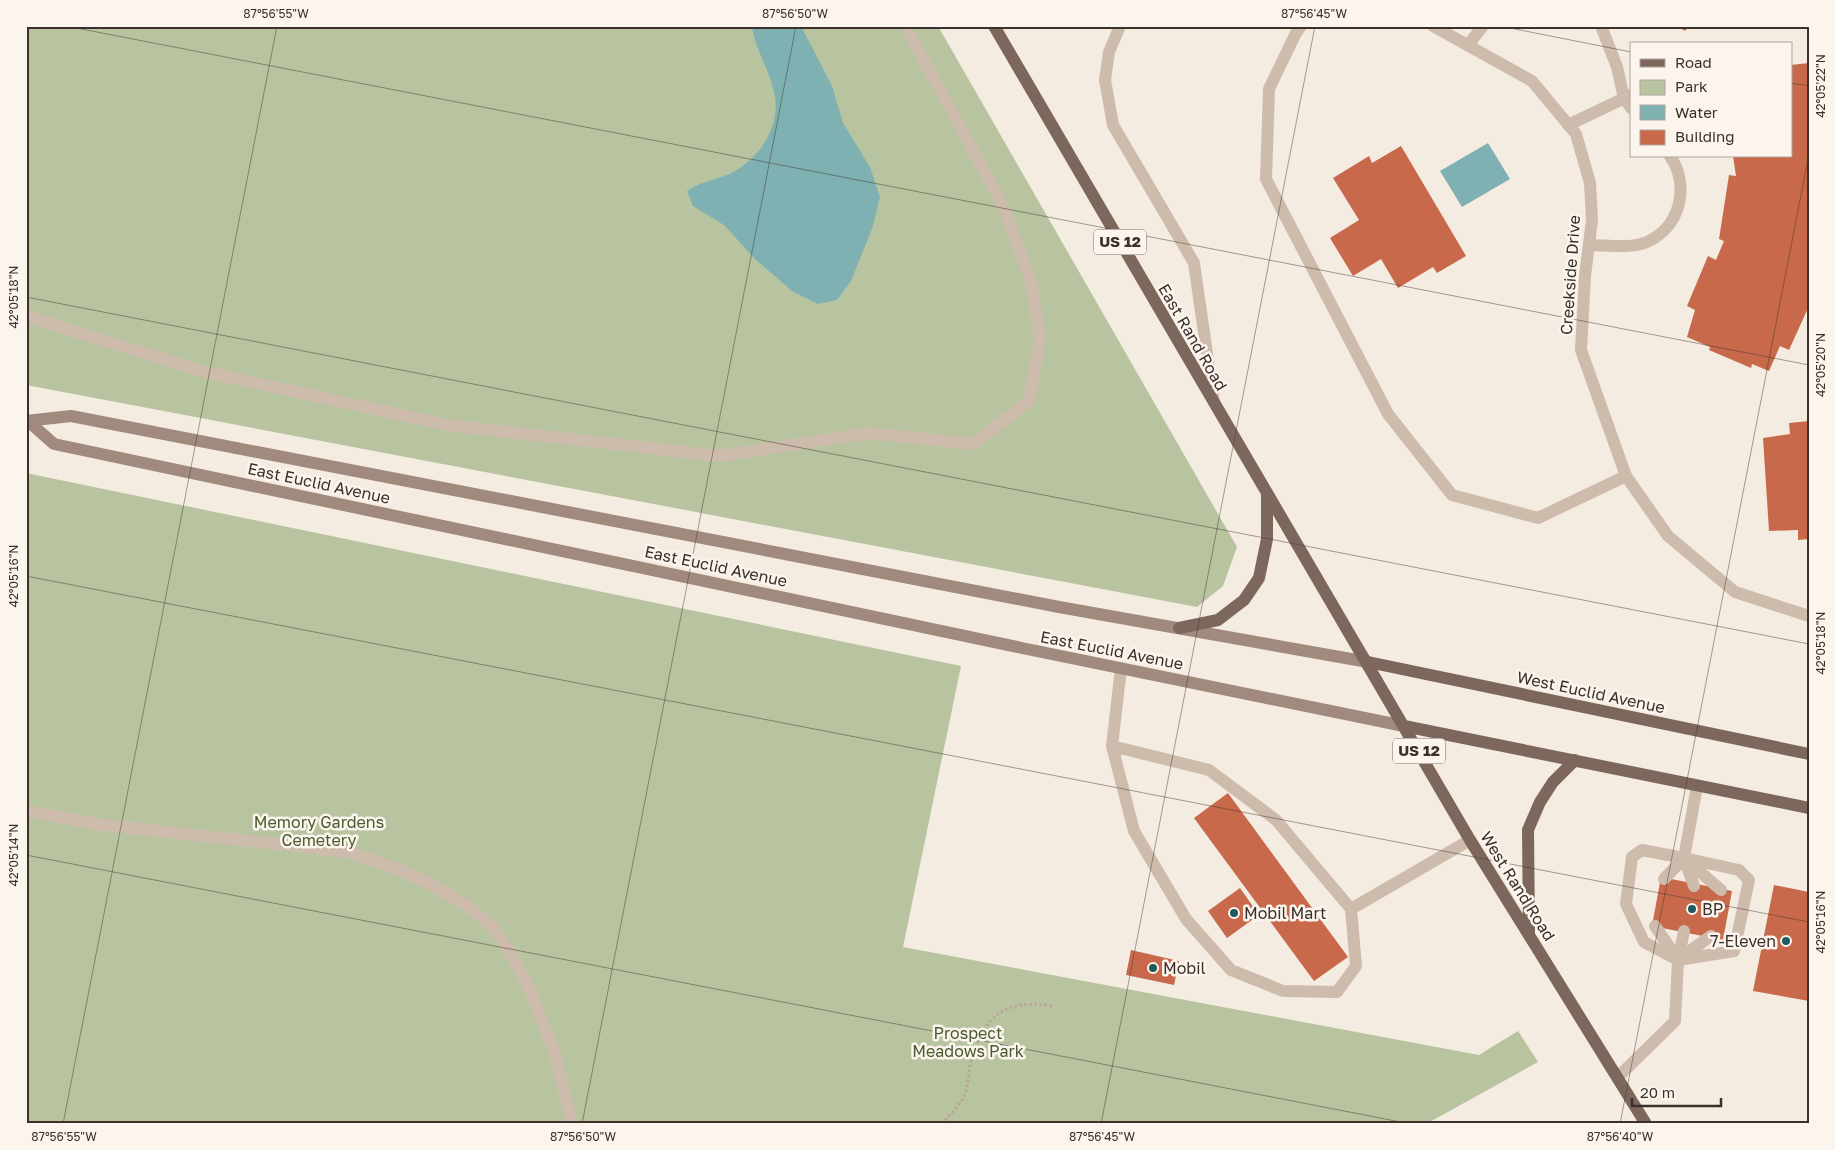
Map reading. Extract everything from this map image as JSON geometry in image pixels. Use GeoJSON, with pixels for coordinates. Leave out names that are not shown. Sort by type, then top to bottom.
{"type":"FeatureCollection","features":[{"type":"Feature","properties":{"kind":"main road","name":"East Rand Road"},"geometry":{"type":"LineString","coordinates":[[994,26],[1214,404],[1368,662]]}},
{"type":"Feature","properties":{"kind":"main road","name":"East Euclid Avenue"},"geometry":{"type":"LineString","coordinates":[[28,422],[71,416],[1179,628],[1368,662]]}},
{"type":"Feature","properties":{"kind":"main road","name":"East Euclid Avenue"},"geometry":{"type":"LineString","coordinates":[[28,422],[54,444],[1404,726]]}},
{"type":"Feature","properties":{"kind":"main road"},"geometry":{"type":"LineString","coordinates":[[1179,628],[1218,620],[1244,600],[1259,578],[1267,540],[1267,494]]}},
{"type":"Feature","properties":{"kind":"main road","name":"West Rand Road"},"geometry":{"type":"LineString","coordinates":[[1368,662],[1470,840],[1529,932],[1646,1124]]}},
{"type":"Feature","properties":{"kind":"main road","name":"West Euclid Avenue"},"geometry":{"type":"LineString","coordinates":[[1368,662],[1809,754]]}},
{"type":"Feature","properties":{"kind":"main road"},"geometry":{"type":"LineString","coordinates":[[1404,726],[1809,808]]}},
{"type":"Feature","properties":{"kind":"main road"},"geometry":{"type":"LineString","coordinates":[[1529,932],[1528,830],[1540,802],[1554,782],[1575,760]]}},
{"type":"Feature","properties":{"kind":"street"},"geometry":{"type":"LineString","coordinates":[[26,316],[201,371],[447,425],[720,456],[869,433],[973,444],[1029,400],[1040,339],[1031,281],[1003,206],[905,26]]}},
{"type":"Feature","properties":{"kind":"street"},"geometry":{"type":"LineString","coordinates":[[1120,26],[1109,52],[1105,80],[1113,125],[1194,263],[1214,404]]}},
{"type":"Feature","properties":{"kind":"street"},"geometry":{"type":"LineString","coordinates":[[1301,26],[1269,90],[1266,179],[1388,414],[1452,495],[1538,518],[1626,476]]}},
{"type":"Feature","properties":{"kind":"street","name":"Creekside Drive"},"geometry":{"type":"LineString","coordinates":[[1434,26],[1532,81],[1576,134],[1590,183],[1592,220],[1581,350],[1626,476],[1668,536],[1734,592],[1809,616]]}},
{"type":"Feature","properties":{"kind":"street"},"geometry":{"type":"LineString","coordinates":[[1468,45],[1483,26]]}},
{"type":"Feature","properties":{"kind":"street"},"geometry":{"type":"LineString","coordinates":[[1568,125],[1629,100],[1602,26]]}},
{"type":"Feature","properties":{"kind":"street"},"geometry":{"type":"LineString","coordinates":[[1589,245],[1623,246],[1646,242],[1664,231],[1675,216],[1682,194],[1680,177],[1671,158]]}},
{"type":"Feature","properties":{"kind":"street"},"geometry":{"type":"LineString","coordinates":[[1112,746],[1209,770],[1276,820],[1351,909],[1356,966],[1337,992],[1283,991],[1231,970],[1186,919],[1134,831],[1112,746],[1121,668]]}},
{"type":"Feature","properties":{"kind":"street"},"geometry":{"type":"LineString","coordinates":[[1694,886],[1684,858],[1697,786]]}},
{"type":"Feature","properties":{"kind":"street"},"geometry":{"type":"LineString","coordinates":[[26,812],[103,826],[349,852],[434,886],[467,906],[492,926],[511,954],[531,992],[555,1054],[572,1124]]}},
{"type":"Feature","properties":{"kind":"street"},"geometry":{"type":"LineString","coordinates":[[1351,909],[1470,840]]}},
{"type":"Feature","properties":{"kind":"street"},"geometry":{"type":"LineString","coordinates":[[1642,850],[1684,858],[1739,870],[1749,880],[1734,951],[1678,960],[1644,942],[1626,904],[1632,857],[1642,850]]}},
{"type":"Feature","properties":{"kind":"street"},"geometry":{"type":"LineString","coordinates":[[1664,879],[1684,858]]}},
{"type":"Feature","properties":{"kind":"street"},"geometry":{"type":"LineString","coordinates":[[1684,858],[1721,890]]}},
{"type":"Feature","properties":{"kind":"street"},"geometry":{"type":"LineString","coordinates":[[1655,926],[1678,960]]}},
{"type":"Feature","properties":{"kind":"street"},"geometry":{"type":"LineString","coordinates":[[1618,1077],[1675,1021],[1678,960],[1684,931]]}},
{"type":"Feature","properties":{"kind":"street"},"geometry":{"type":"LineString","coordinates":[[1678,960],[1712,936]]}},
{"type":"Feature","properties":{"kind":"path"},"geometry":{"type":"LineString","coordinates":[[942,1124],[962,1099],[977,1042],[998,1013],[1024,1004],[1052,1006]]}},
{"type":"Feature","properties":{"kind":"green space"},"geometry":{"type":"Polygon","coordinates":[[[26,26],[938,26],[1237,547],[1223,586],[1197,607],[26,385],[26,26]]]}},
{"type":"Feature","properties":{"kind":"green space","name":"Memory Gardens Cemetery"},"geometry":{"type":"Polygon","coordinates":[[[26,473],[961,666],[903,947],[1479,1055],[1518,1031],[1538,1062],[1426,1124],[26,1124],[26,473]]]}},
{"type":"Feature","properties":{"kind":"water"},"geometry":{"type":"Polygon","coordinates":[[[752,26],[801,26],[832,86],[843,123],[870,167],[880,197],[873,226],[851,281],[837,300],[818,304],[792,291],[755,259],[724,225],[693,206],[687,191],[727,175],[743,166],[760,149],[772,127],[776,104],[774,92],[756,43],[752,26]]]}},
{"type":"Feature","properties":{"kind":"water"},"geometry":{"type":"Polygon","coordinates":[[[1488,143],[1510,179],[1462,207],[1440,171],[1488,143]]]}},
{"type":"Feature","properties":{"kind":"building"},"geometry":{"type":"Polygon","coordinates":[[[1677,26],[1689,26],[1685,31],[1677,26]]]}},
{"type":"Feature","properties":{"kind":"building"},"geometry":{"type":"Polygon","coordinates":[[[1809,63],[1809,306],[1789,350],[1780,346],[1769,371],[1752,364],[1751,368],[1709,350],[1710,347],[1687,337],[1695,310],[1687,306],[1708,256],[1716,260],[1724,241],[1719,239],[1729,175],[1736,176],[1733,158],[1792,158],[1792,65],[1809,63]]]}},
{"type":"Feature","properties":{"kind":"building"},"geometry":{"type":"Polygon","coordinates":[[[1401,146],[1466,256],[1437,273],[1433,267],[1398,288],[1381,259],[1353,276],[1330,238],[1359,220],[1333,178],[1369,156],[1372,163],[1401,146]]]}},
{"type":"Feature","properties":{"kind":"building"},"geometry":{"type":"Polygon","coordinates":[[[1809,421],[1809,539],[1798,540],[1798,530],[1769,531],[1763,438],[1790,434],[1789,423],[1809,421]]]}},
{"type":"Feature","properties":{"kind":"building"},"geometry":{"type":"Polygon","coordinates":[[[1228,793],[1348,957],[1314,981],[1194,818],[1228,793]]]}},
{"type":"Feature","properties":{"kind":"building","name":"BP"},"geometry":{"type":"Polygon","coordinates":[[[1661,877],[1732,891],[1723,940],[1652,926],[1661,877]]]}},
{"type":"Feature","properties":{"kind":"building","name":"7-Eleven"},"geometry":{"type":"Polygon","coordinates":[[[1774,885],[1809,892],[1809,1001],[1753,991],[1774,885]]]}},
{"type":"Feature","properties":{"kind":"building","name":"Mobil Mart"},"geometry":{"type":"Polygon","coordinates":[[[1240,888],[1259,915],[1227,938],[1208,911],[1240,888]]]}},
{"type":"Feature","properties":{"kind":"building","name":"Mobil"},"geometry":{"type":"Polygon","coordinates":[[[1131,950],[1179,961],[1174,985],[1126,975],[1131,950]]]}},
{"type":"Feature","properties":{"kind":"place","name":"BP"},"geometry":{"type":"Point","coordinates":[1692,909]}},
{"type":"Feature","properties":{"kind":"place","name":"Mobil Mart"},"geometry":{"type":"Point","coordinates":[1234,913]}},
{"type":"Feature","properties":{"kind":"place","name":"7-Eleven"},"geometry":{"type":"Point","coordinates":[1786,941]}},
{"type":"Feature","properties":{"kind":"place","name":"Mobil"},"geometry":{"type":"Point","coordinates":[1153,968]}},
{"type":"Feature","properties":{"kind":"park label","name":"Prospect Meadows Park"},"geometry":{"type":"Point","coordinates":[968,1042]}}]}
